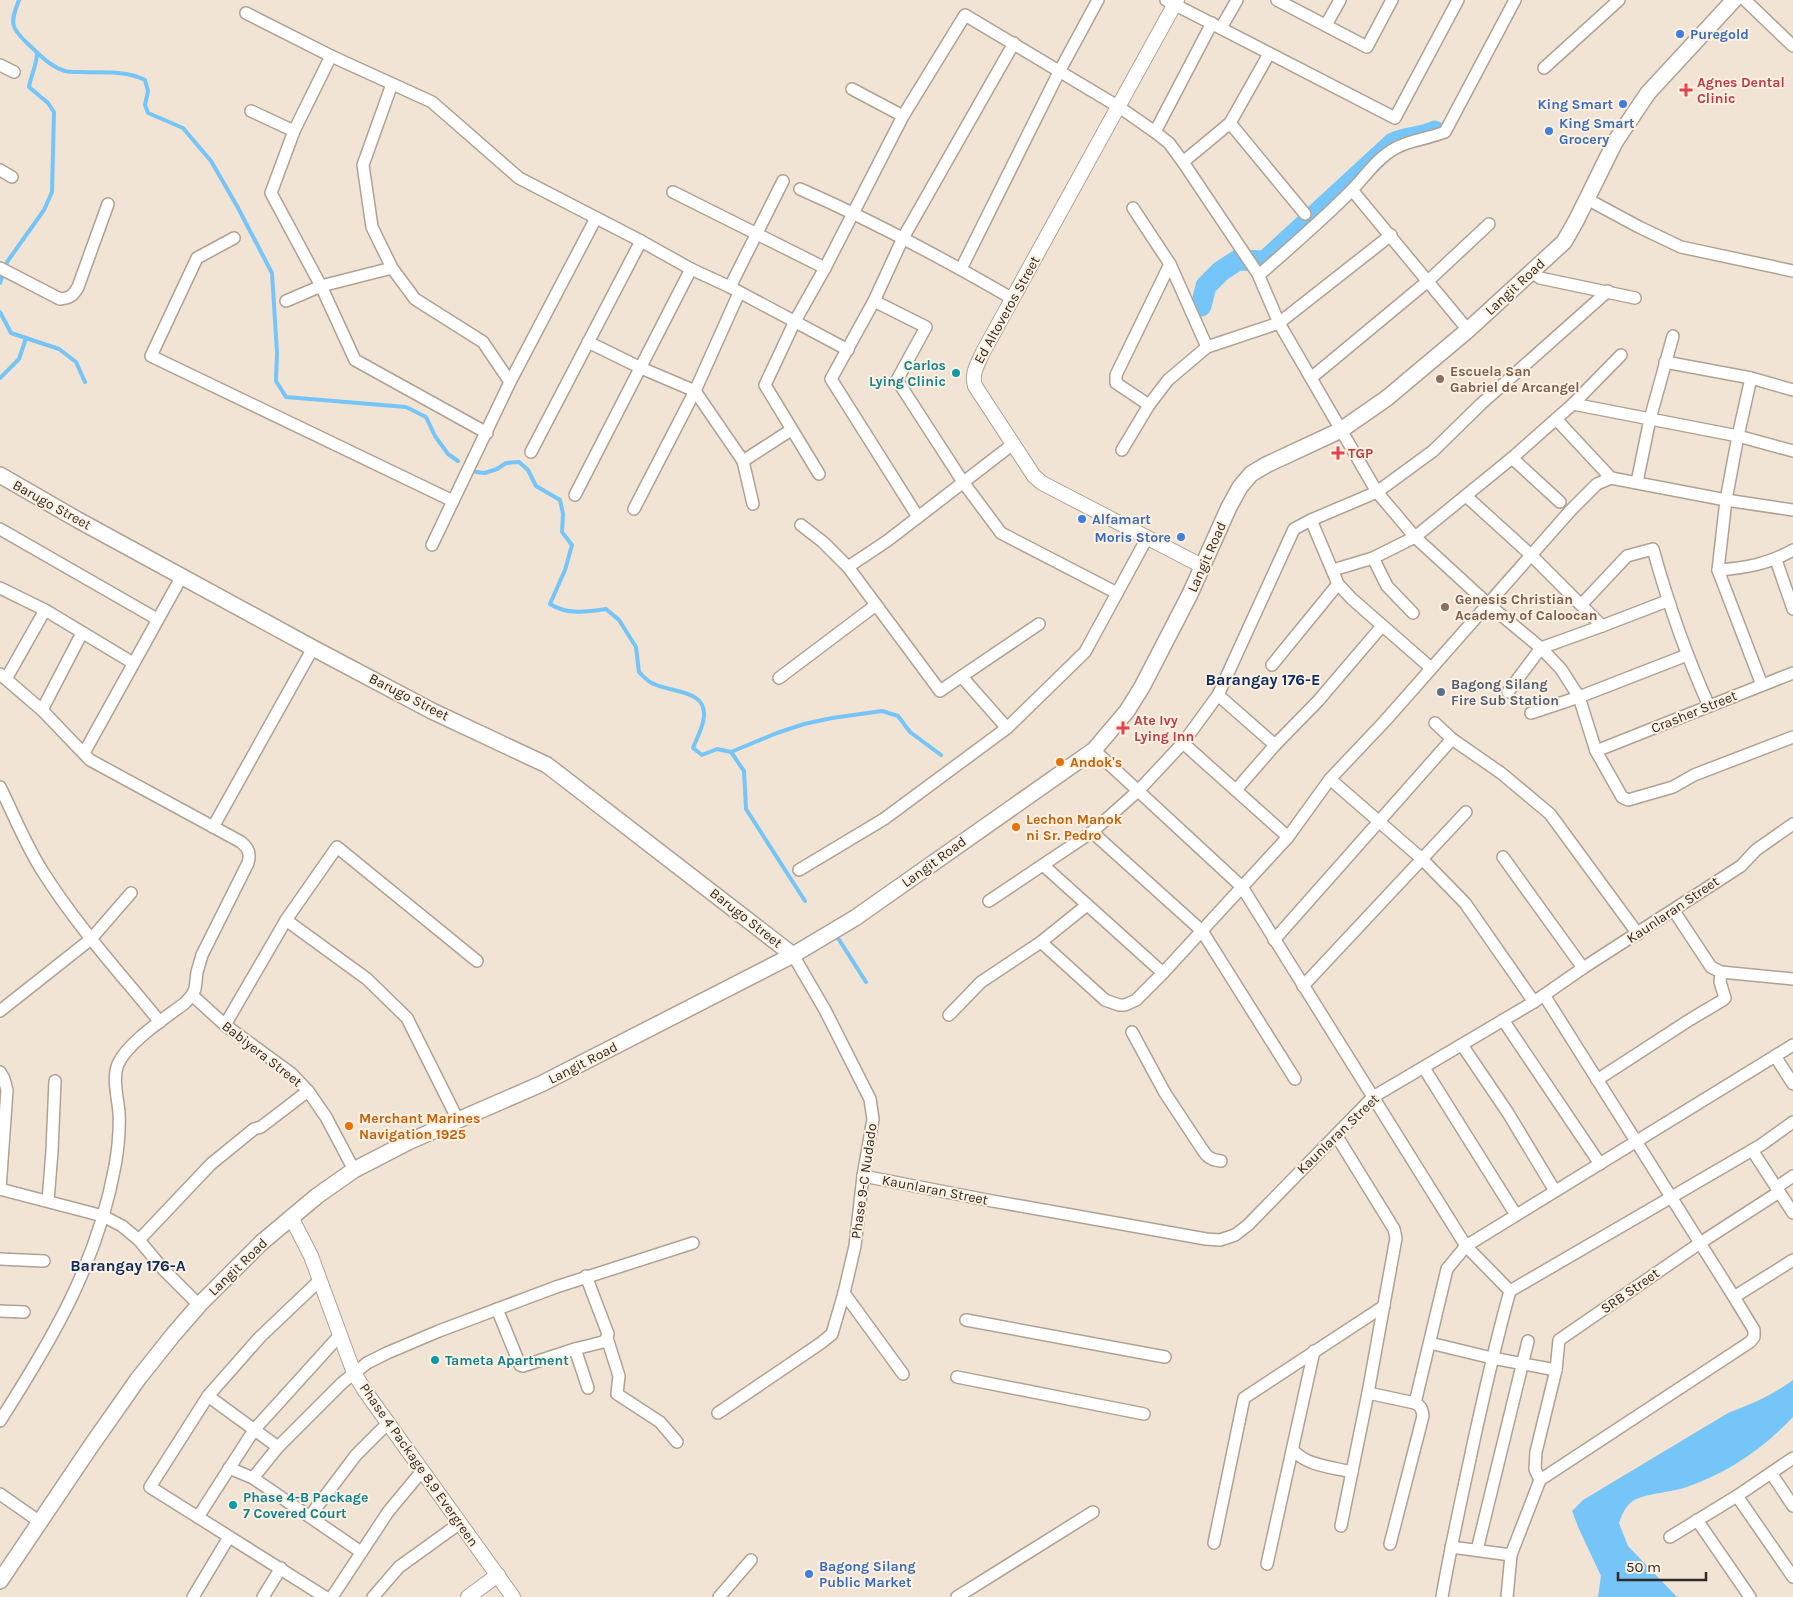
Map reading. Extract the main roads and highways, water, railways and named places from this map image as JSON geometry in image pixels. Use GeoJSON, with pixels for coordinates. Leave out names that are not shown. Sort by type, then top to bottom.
{"type":"FeatureCollection","features":[{"type":"Feature","properties":{"kind":"main road","name":"Langit Road"},"geometry":{"type":"LineString","coordinates":[[0,1581],[91,1446],[158,1353],[199,1305],[291,1216],[317,1196],[354,1170],[410,1141],[541,1084],[793,955],[855,918],[1094,750],[1127,711],[1142,687],[1190,594],[1240,487],[1252,474],[1266,465],[1342,430],[1387,398],[1468,330],[1564,242],[1615,142],[1648,93],[1734,0]]}},
{"type":"Feature","properties":{"kind":"main road","name":"Barugo Street"},"geometry":{"type":"LineString","coordinates":[[0,475],[78,520],[314,648],[432,710],[547,766],[793,955]]}},
{"type":"Feature","properties":{"kind":"water"},"geometry":{"type":"Polygon","coordinates":[[[1793,1380],[1793,1417],[1769,1440],[1715,1476],[1684,1488],[1644,1496],[1628,1505],[1624,1511],[1619,1523],[1628,1546],[1677,1597],[1598,1597],[1601,1576],[1572,1511],[1583,1500],[1728,1413],[1762,1399],[1793,1380]]]}},
{"type":"Feature","properties":{"kind":"waterway"},"geometry":{"type":"LineString","coordinates":[[19,0],[13,20],[15,29],[45,59],[59,69],[67,71],[121,73],[145,80],[148,91],[145,105],[148,113],[183,128],[211,161],[272,273],[277,353],[276,381],[286,397],[406,407],[426,417],[435,436],[448,454],[458,461]]}},
{"type":"Feature","properties":{"kind":"waterway"},"geometry":{"type":"LineString","coordinates":[[0,283],[7,262],[44,210],[52,192],[54,112],[48,103],[29,87],[37,53]]}},
{"type":"Feature","properties":{"kind":"waterway"},"geometry":{"type":"LineString","coordinates":[[1201,306],[1206,286],[1221,271],[1238,260],[1265,261],[1393,143],[1435,131]]}},
{"type":"Feature","properties":{"kind":"waterway"},"geometry":{"type":"LineString","coordinates":[[0,312],[11,333],[59,349],[76,362],[85,382]]}},
{"type":"Feature","properties":{"kind":"waterway"},"geometry":{"type":"LineString","coordinates":[[0,378],[19,359],[26,338]]}},
{"type":"Feature","properties":{"kind":"waterway"},"geometry":{"type":"LineString","coordinates":[[476,472],[485,473],[497,469],[506,463],[519,462],[528,470],[536,486],[560,500],[563,514],[562,532],[572,545],[565,570],[550,604],[570,611],[584,612],[606,609],[619,620],[636,647],[639,672],[652,683],[688,694],[701,703],[704,711],[703,722],[693,748],[702,755],[717,749],[731,752],[804,724],[882,711],[898,716],[910,732],[941,755]]}},
{"type":"Feature","properties":{"kind":"waterway"},"geometry":{"type":"LineString","coordinates":[[731,752],[744,771],[746,809],[805,901]]}},
{"type":"Feature","properties":{"kind":"waterway"},"geometry":{"type":"LineString","coordinates":[[836,935],[866,982]]}},
{"type":"Feature","properties":{"kind":"place","name":"Puregold"},"geometry":{"type":"Point","coordinates":[1680,34]}},
{"type":"Feature","properties":{"kind":"place","name":"Agnes Dental Clinic"},"geometry":{"type":"Point","coordinates":[1686,90]}},
{"type":"Feature","properties":{"kind":"place","name":"King Smart"},"geometry":{"type":"Point","coordinates":[1623,104]}},
{"type":"Feature","properties":{"kind":"place","name":"King Smart Grocery"},"geometry":{"type":"Point","coordinates":[1549,131]}},
{"type":"Feature","properties":{"kind":"place","name":"Carlos Lying Clinic"},"geometry":{"type":"Point","coordinates":[956,373]}},
{"type":"Feature","properties":{"kind":"place","name":"Escuela San Gabriel de Arcangel"},"geometry":{"type":"Point","coordinates":[1440,379]}},
{"type":"Feature","properties":{"kind":"place","name":"TGP"},"geometry":{"type":"Point","coordinates":[1338,453]}},
{"type":"Feature","properties":{"kind":"place","name":"Alfamart"},"geometry":{"type":"Point","coordinates":[1082,519]}},
{"type":"Feature","properties":{"kind":"place","name":"Moris Store"},"geometry":{"type":"Point","coordinates":[1181,537]}},
{"type":"Feature","properties":{"kind":"place","name":"Genesis Christian Academy of Caloocan"},"geometry":{"type":"Point","coordinates":[1445,607]}},
{"type":"Feature","properties":{"kind":"place","name":"Bagong Silang Fire Sub Station"},"geometry":{"type":"Point","coordinates":[1441,692]}},
{"type":"Feature","properties":{"kind":"place","name":"Ate Ivy Lying Inn"},"geometry":{"type":"Point","coordinates":[1123,728]}},
{"type":"Feature","properties":{"kind":"place","name":"Andok's"},"geometry":{"type":"Point","coordinates":[1060,762]}},
{"type":"Feature","properties":{"kind":"place","name":"Lechon Manok ni Sr. Pedro"},"geometry":{"type":"Point","coordinates":[1016,827]}},
{"type":"Feature","properties":{"kind":"place","name":"Merchant Marines Navigation 1925"},"geometry":{"type":"Point","coordinates":[349,1126]}},
{"type":"Feature","properties":{"kind":"place","name":"Tameta Apartment"},"geometry":{"type":"Point","coordinates":[435,1360]}},
{"type":"Feature","properties":{"kind":"place","name":"Phase 4-B Package 7 Covered Court"},"geometry":{"type":"Point","coordinates":[233,1505]}},
{"type":"Feature","properties":{"kind":"place","name":"Bagong Silang Public Market"},"geometry":{"type":"Point","coordinates":[809,1574]}},
{"type":"Feature","properties":{"kind":"district","name":"Barangay 176-E"},"geometry":{"type":"Point","coordinates":[1263,679]}},
{"type":"Feature","properties":{"kind":"district","name":"Barangay 176-A"},"geometry":{"type":"Point","coordinates":[128,1265]}}]}
